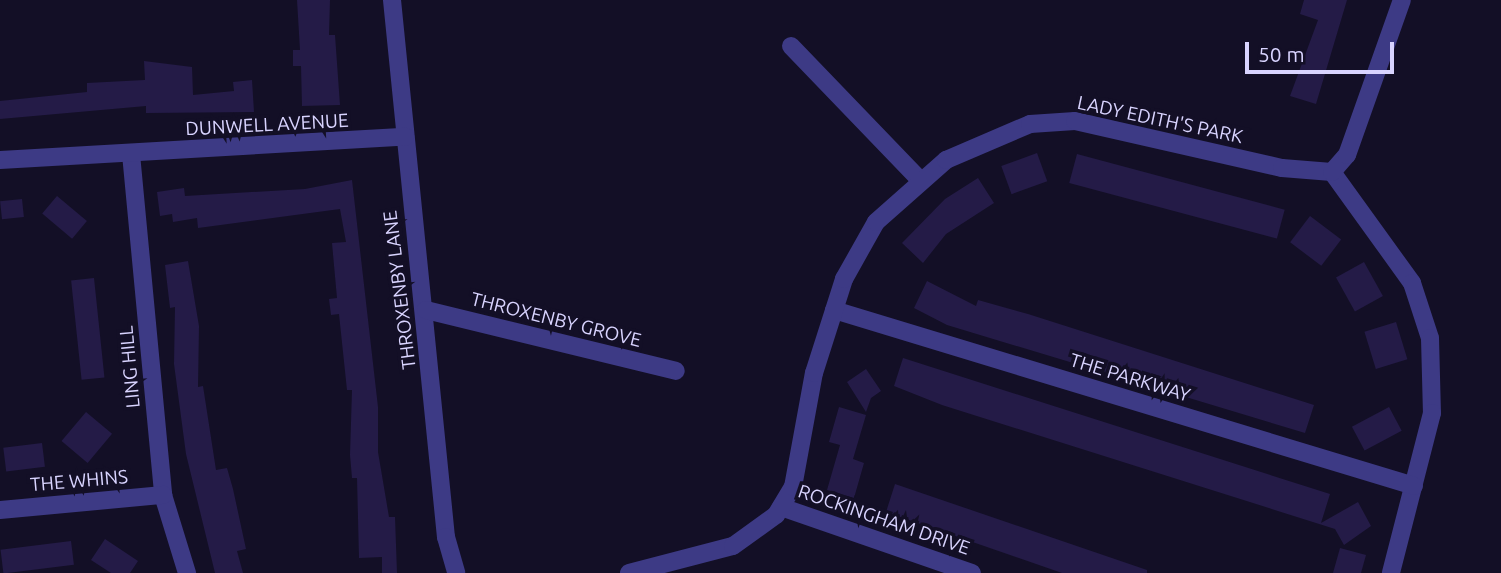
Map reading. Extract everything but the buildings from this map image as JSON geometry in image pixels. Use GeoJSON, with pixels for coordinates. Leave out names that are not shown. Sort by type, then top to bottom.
{"type":"FeatureCollection","features":[{"type":"Feature","properties":{"kind":"street","name":"THROXENBY LANE"},"geometry":{"type":"LineString","coordinates":[[392,0],[426,310],[446,537],[457,573]]}},
{"type":"Feature","properties":{"kind":"street"},"geometry":{"type":"LineString","coordinates":[[1391,573],[1432,413],[1430,338],[1412,284],[1332,172],[1347,155],[1402,0]]}},
{"type":"Feature","properties":{"kind":"street"},"geometry":{"type":"LineString","coordinates":[[792,46],[920,180]]}},
{"type":"Feature","properties":{"kind":"street","name":"LADY EDITH'S PARK"},"geometry":{"type":"LineString","coordinates":[[629,573],[733,546],[781,507],[798,468],[814,373],[844,279],[876,222],[920,180],[994,136],[1030,124],[1065,121],[1282,168],[1332,172]]}},
{"type":"Feature","properties":{"kind":"street","name":"DUNWELL AVENUE"},"geometry":{"type":"LineString","coordinates":[[0,160],[405,137]]}},
{"type":"Feature","properties":{"kind":"street","name":"LING HILL"},"geometry":{"type":"LineString","coordinates":[[131,154],[163,495],[187,573]]}},
{"type":"Feature","properties":{"kind":"street","name":"THROXENBY GROVE"},"geometry":{"type":"LineString","coordinates":[[426,310],[676,372]]}},
{"type":"Feature","properties":{"kind":"street","name":"THE PARKWAY"},"geometry":{"type":"LineString","coordinates":[[834,310],[1414,486]]}},
{"type":"Feature","properties":{"kind":"street","name":"THE WHINS"},"geometry":{"type":"LineString","coordinates":[[0,510],[163,495]]}},
{"type":"Feature","properties":{"kind":"street","name":"ROCKINGHAM DRIVE"},"geometry":{"type":"LineString","coordinates":[[781,507],[972,573]]}}]}
